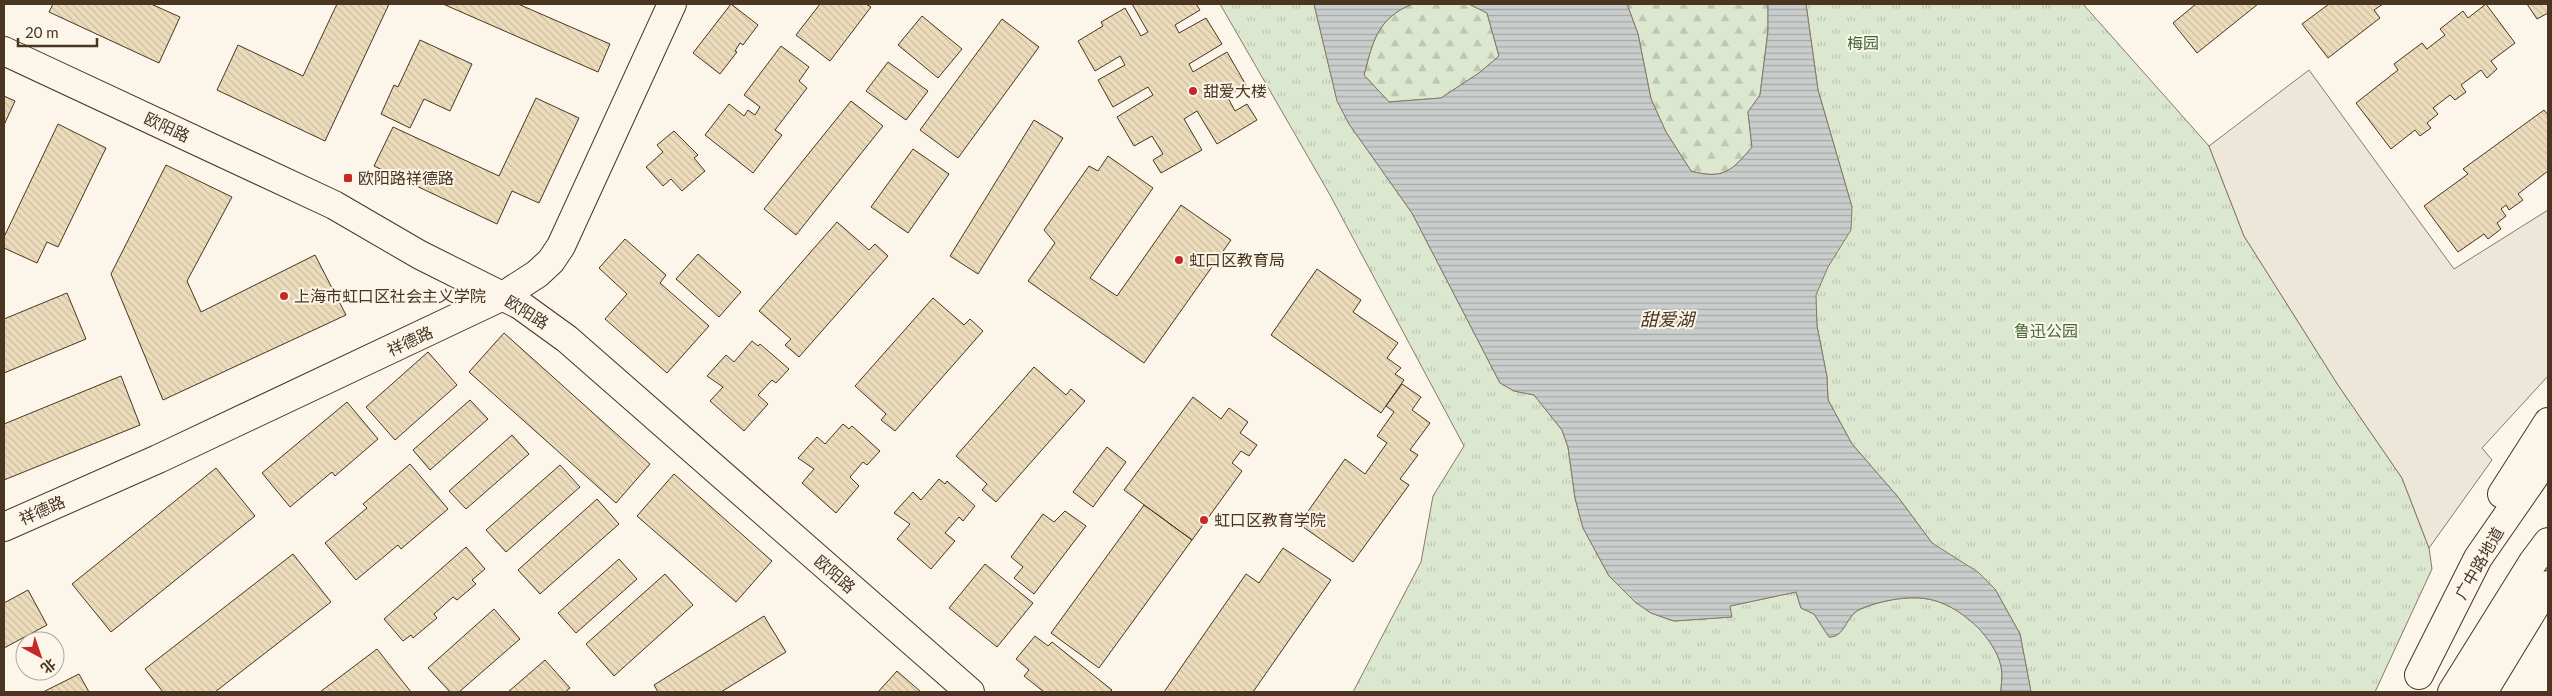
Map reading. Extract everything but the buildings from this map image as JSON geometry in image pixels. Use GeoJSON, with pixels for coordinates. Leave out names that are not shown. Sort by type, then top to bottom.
{"type":"FeatureCollection","features":[{"type":"Feature","properties":{"kind":"street","name":"祥德路"},"geometry":{"type":"LineString","coordinates":[[4,527],[167,455],[503,296],[538,274],[551,261],[561,246],[672,4]]}},
{"type":"Feature","properties":{"kind":"street","name":"欧阳路"},"geometry":{"type":"LineString","coordinates":[[4,51],[334,205],[420,255],[503,296],[536,316],[567,339],[970,692]]}},
{"type":"Feature","properties":{"kind":"street"},"geometry":{"type":"LineString","coordinates":[[2475,565],[2486,521],[2540,431],[2548,422]]}},
{"type":"Feature","properties":{"kind":"street","name":"广中路地道"},"geometry":{"type":"LineString","coordinates":[[2416,684],[2475,565],[2548,457]]}},
{"type":"Feature","properties":{"kind":"street"},"geometry":{"type":"LineString","coordinates":[[2416,684],[2548,484]]}},
{"type":"Feature","properties":{"kind":"street"},"geometry":{"type":"LineString","coordinates":[[2452,692],[2517,586],[2548,542]]}},
{"type":"Feature","properties":{"kind":"street"},"geometry":{"type":"LineString","coordinates":[[2483,692],[2548,585]]}},
{"type":"Feature","properties":{"kind":"green space"},"geometry":{"type":"Polygon","coordinates":[[[1220,4],[1314,4],[1337,100],[1349,124],[1412,213],[1500,383],[1514,391],[1534,395],[1562,430],[1568,447],[1575,498],[1583,528],[1609,576],[1635,602],[1651,613],[1674,621],[1731,617],[1730,606],[1796,592],[1801,608],[1814,614],[1829,637],[1839,633],[1856,612],[1868,606],[1903,598],[1928,599],[1951,607],[1962,614],[1983,633],[1997,655],[2001,666],[2001,692],[1353,692],[1421,562],[1433,496],[1464,446],[1330,195],[1220,4]]]}},
{"type":"Feature","properties":{"kind":"green space"},"geometry":{"type":"Polygon","coordinates":[[[1412,4],[1469,4],[1487,13],[1499,56],[1479,73],[1441,98],[1389,102],[1364,75],[1378,32],[1391,17],[1412,4]]]}},
{"type":"Feature","properties":{"kind":"green space"},"geometry":{"type":"Polygon","coordinates":[[[1627,4],[1768,4],[1768,31],[1760,95],[1748,112],[1752,147],[1732,168],[1719,174],[1702,174],[1691,171],[1666,132],[1651,99],[1638,34],[1627,4]]]}},
{"type":"Feature","properties":{"kind":"green space","name":"鲁迅公园"},"geometry":{"type":"Polygon","coordinates":[[[1806,4],[2083,4],[2209,146],[2244,236],[2338,385],[2402,478],[2429,548],[2432,569],[2375,692],[2031,692],[2020,634],[1995,589],[1932,543],[1898,497],[1852,444],[1828,400],[1827,377],[1817,326],[1815,295],[1852,207],[1818,90],[1806,4]]]}},
{"type":"Feature","properties":{"kind":"shaded area"},"geometry":{"type":"Polygon","coordinates":[[[2309,70],[2454,269],[2548,210],[2548,376],[2482,448],[2492,460],[2429,548],[2402,478],[2338,385],[2244,236],[2209,146],[2309,70]]]}},
{"type":"Feature","properties":{"kind":"water","name":"甜爱湖"},"geometry":{"type":"Polygon","coordinates":[[[1314,4],[1412,4],[1391,17],[1378,32],[1364,75],[1389,102],[1441,98],[1479,73],[1499,56],[1487,13],[1469,4],[1627,4],[1638,34],[1651,99],[1666,132],[1691,171],[1702,174],[1719,174],[1732,168],[1752,147],[1748,112],[1760,95],[1768,31],[1768,4],[1806,4],[1818,90],[1852,207],[1851,230],[1828,267],[1816,295],[1817,326],[1827,377],[1828,400],[1852,444],[1898,497],[1932,543],[1978,572],[1995,589],[2020,634],[2031,692],[2001,692],[2001,666],[1991,644],[1983,633],[1962,614],[1951,607],[1928,599],[1894,600],[1860,609],[1851,616],[1839,634],[1829,637],[1814,614],[1801,608],[1796,592],[1730,606],[1732,617],[1674,621],[1651,613],[1635,602],[1609,576],[1583,528],[1575,498],[1568,447],[1562,430],[1534,395],[1514,391],[1500,383],[1412,213],[1349,124],[1337,101],[1314,4]]]}},
{"type":"Feature","properties":{"kind":"place","name":"甜爱大楼"},"geometry":{"type":"Point","coordinates":[1193,91]}},
{"type":"Feature","properties":{"kind":"place","name":"欧阳路祥德路"},"geometry":{"type":"Point","coordinates":[348,178]}},
{"type":"Feature","properties":{"kind":"place","name":"虹口区教育局"},"geometry":{"type":"Point","coordinates":[1179,260]}},
{"type":"Feature","properties":{"kind":"place","name":"上海市虹口区社会主义学院"},"geometry":{"type":"Point","coordinates":[284,296]}},
{"type":"Feature","properties":{"kind":"place","name":"虹口区教育学院"},"geometry":{"type":"Point","coordinates":[1204,520]}},
{"type":"Feature","properties":{"kind":"park label","name":"梅园"},"geometry":{"type":"Point","coordinates":[1863,43]}}]}
